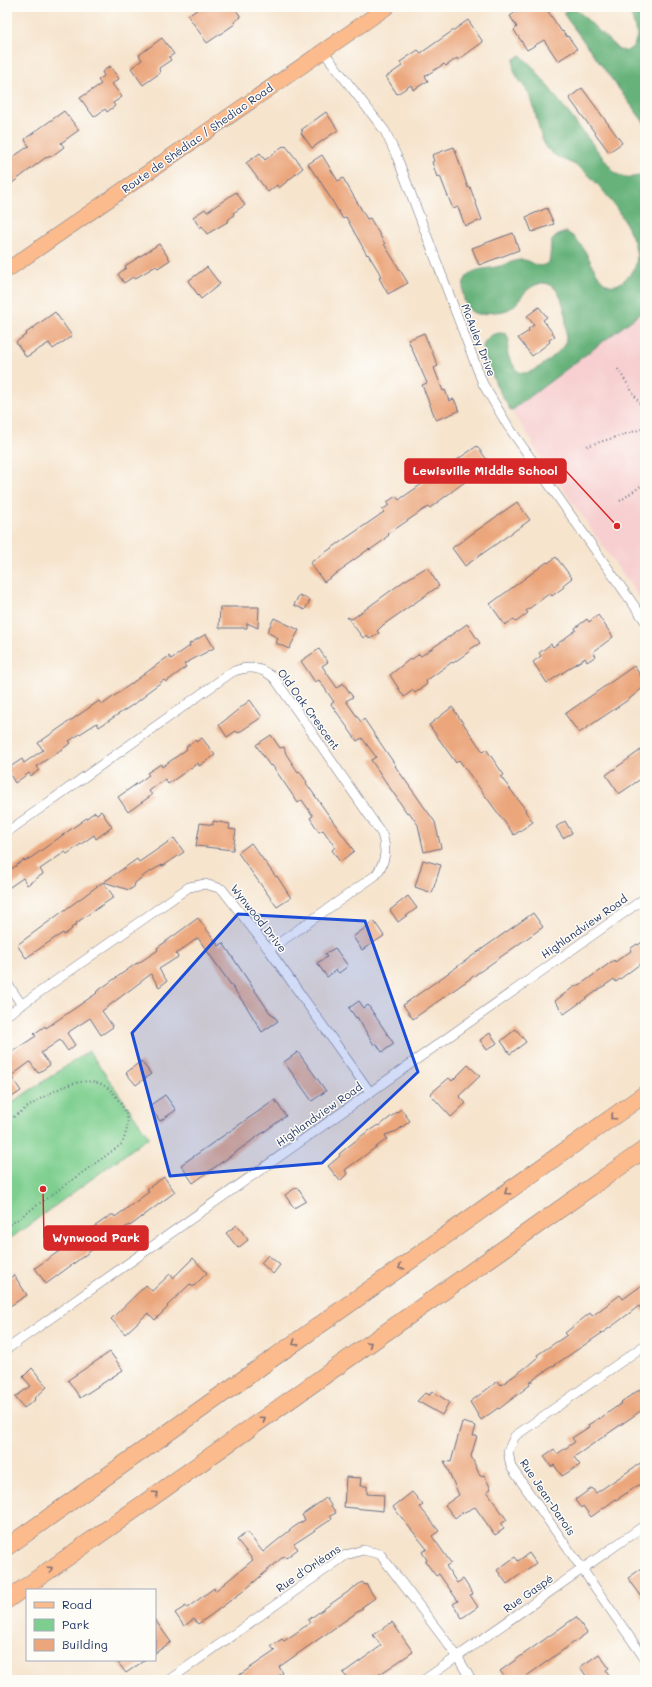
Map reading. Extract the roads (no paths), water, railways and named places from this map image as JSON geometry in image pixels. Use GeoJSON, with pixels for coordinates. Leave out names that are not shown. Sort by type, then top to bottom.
{"type":"FeatureCollection","features":[{"type":"Feature","properties":{"kind":"highway"},"geometry":{"type":"LineString","coordinates":[[7,1547],[645,1094]]}},
{"type":"Feature","properties":{"kind":"highway"},"geometry":{"type":"LineString","coordinates":[[7,1600],[645,1149]]}},
{"type":"Feature","properties":{"kind":"main road","name":"Route de Shédiac / Shediac Road"},"geometry":{"type":"LineString","coordinates":[[7,270],[387,7]]}},
{"type":"Feature","properties":{"kind":"street","name":"McAuley Drive"},"geometry":{"type":"LineString","coordinates":[[323,50],[385,131],[397,157],[483,384],[508,426],[645,621]]}},
{"type":"Feature","properties":{"kind":"street","name":"Old Oak Crescent"},"geometry":{"type":"LineString","coordinates":[[7,832],[232,672],[244,668],[256,668],[267,672],[275,679],[382,834],[386,845],[383,865],[376,875],[269,950]]}},
{"type":"Feature","properties":{"kind":"street","name":"Wynwood Drive"},"geometry":{"type":"LineString","coordinates":[[7,1016],[189,887],[205,884],[222,889],[269,950],[370,1092]]}},
{"type":"Feature","properties":{"kind":"street","name":"Highlandview Road"},"geometry":{"type":"LineString","coordinates":[[7,1349],[645,898]]}},
{"type":"Feature","properties":{"kind":"street"},"geometry":{"type":"LineString","coordinates":[[7,982],[22,1005]]}},
{"type":"Feature","properties":{"kind":"street","name":"Rue Jean-Darois"},"geometry":{"type":"LineString","coordinates":[[645,1345],[515,1436],[508,1451],[511,1467],[645,1659]]}},
{"type":"Feature","properties":{"kind":"street","name":"Rue Gaspé"},"geometry":{"type":"LineString","coordinates":[[424,1680],[645,1525]]}},
{"type":"Feature","properties":{"kind":"street","name":"Rue d'Orléans"},"geometry":{"type":"LineString","coordinates":[[169,1680],[346,1555],[363,1550],[380,1554],[457,1656],[471,1680]]}},
{"type":"Feature","properties":{"kind":"place","name":"Lewisville Middle School"},"geometry":{"type":"Point","coordinates":[617,526]}},
{"type":"Feature","properties":{"kind":"place","name":"Wynwood Park"},"geometry":{"type":"Point","coordinates":[43,1189]}}]}
